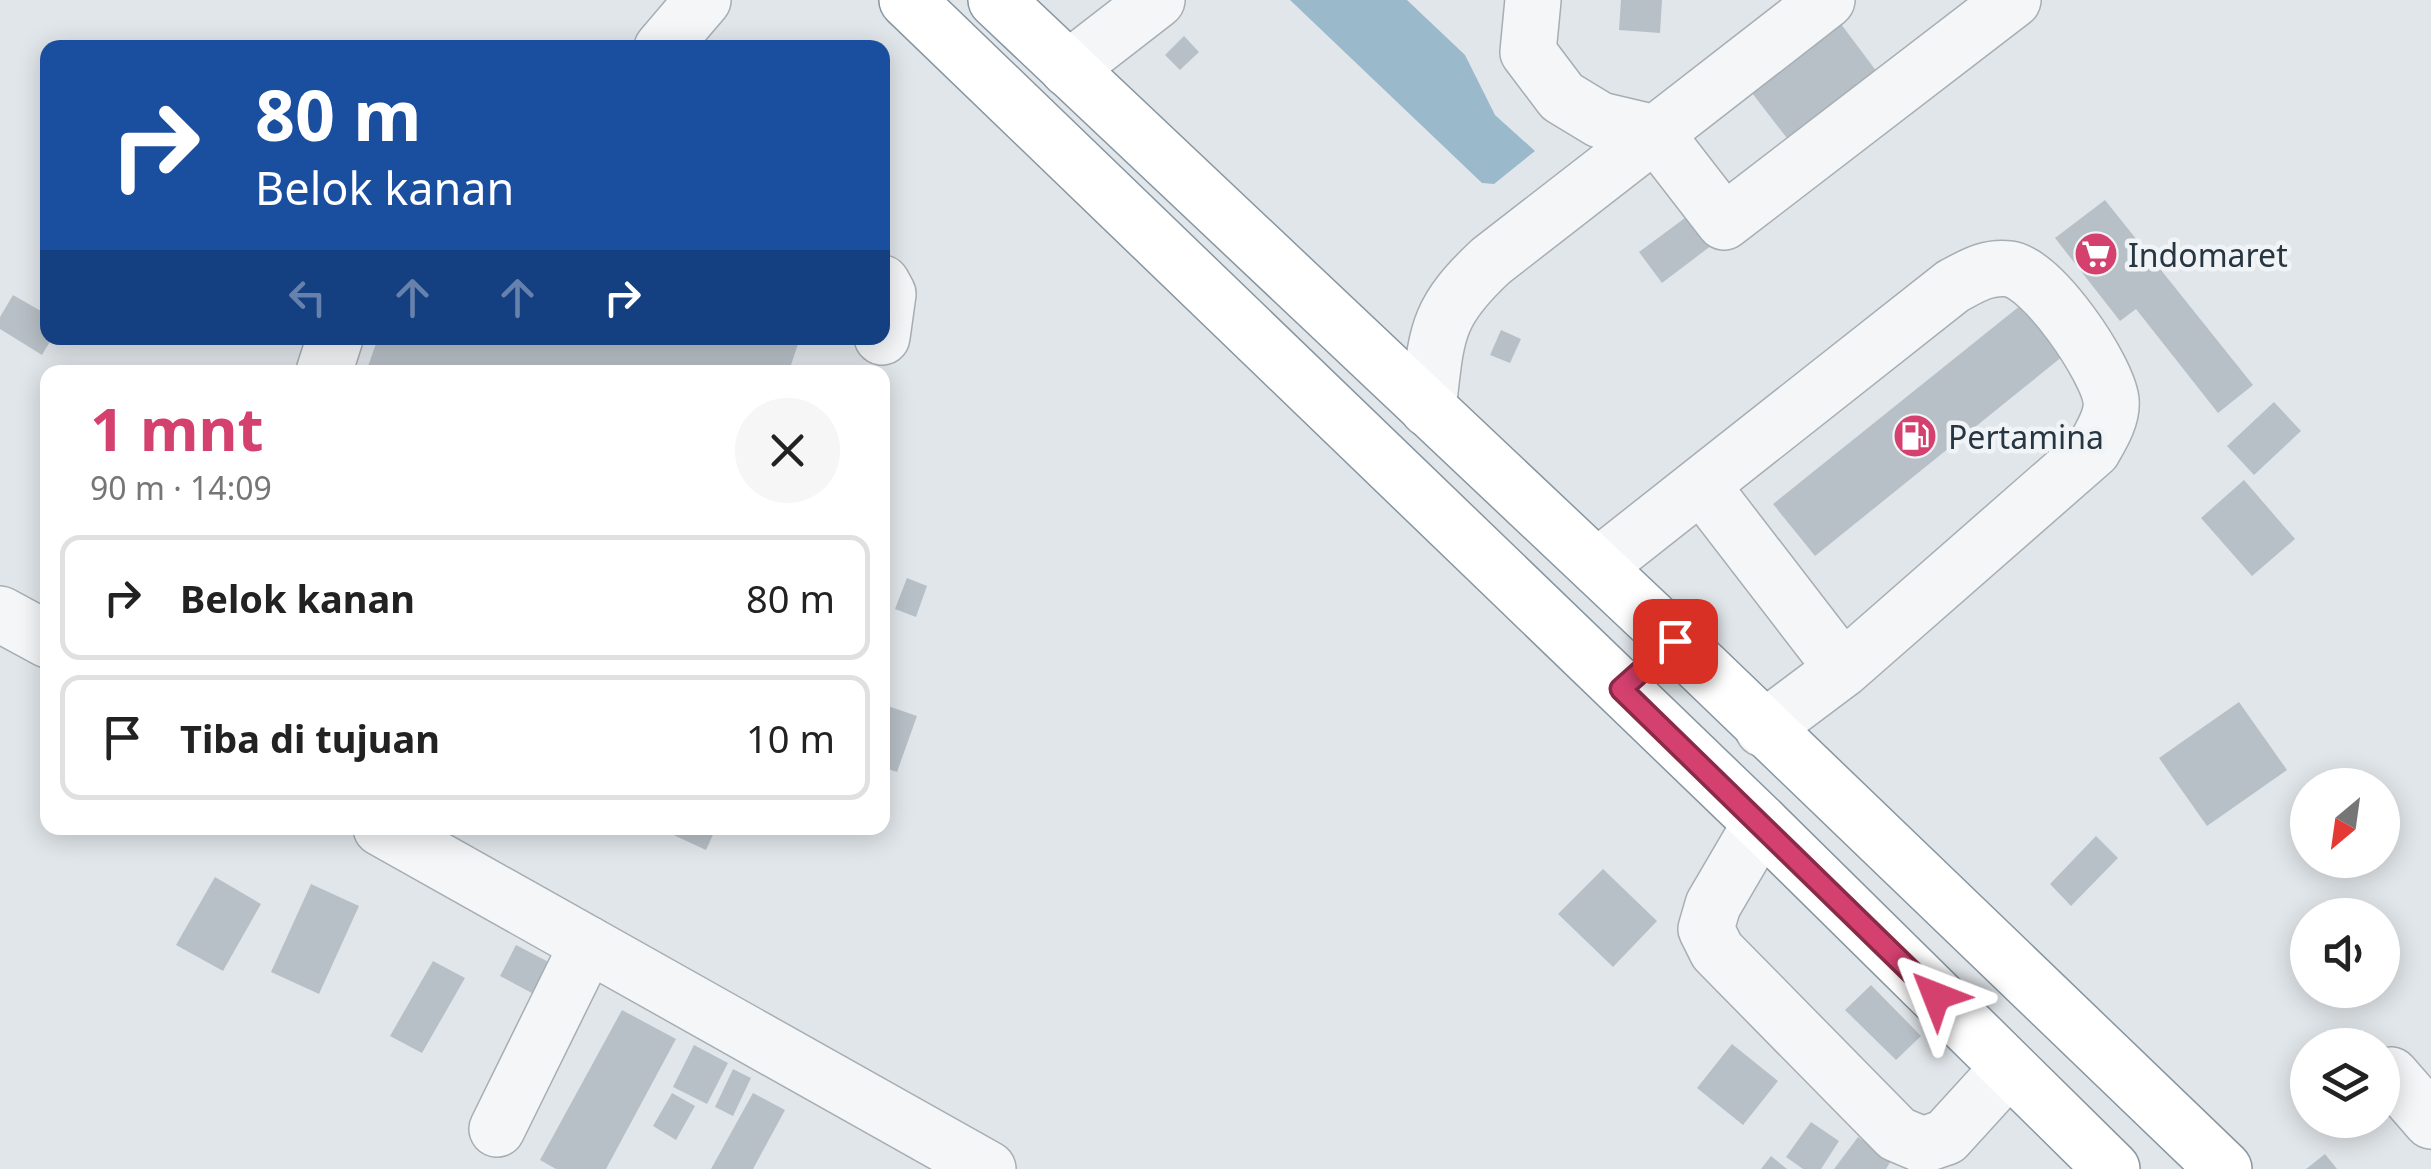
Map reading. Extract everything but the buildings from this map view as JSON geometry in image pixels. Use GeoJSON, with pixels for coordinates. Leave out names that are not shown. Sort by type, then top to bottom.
{"type":"FeatureCollection","features":[{"type":"Feature","properties":{"kind":"highway"},"geometry":{"type":"LineString","coordinates":[[907,0],[1761,823],[2112,1169]]}},
{"type":"Feature","properties":{"kind":"highway"},"geometry":{"type":"LineString","coordinates":[[996,0],[1675,641],[2224,1169]]}},
{"type":"Feature","properties":{"kind":"highway"},"geometry":{"type":"LineString","coordinates":[[1621,689],[1675,641]]}},
{"type":"Feature","properties":{"kind":"street"},"geometry":{"type":"LineString","coordinates":[[669,40],[703,0]]}},
{"type":"Feature","properties":{"kind":"street"},"geometry":{"type":"LineString","coordinates":[[1068,69],[1157,0]]}},
{"type":"Feature","properties":{"kind":"street"},"geometry":{"type":"LineString","coordinates":[[1533,0],[1528,52],[1562,97],[1600,120],[1655,133],[1724,222],[2013,0]]}},
{"type":"Feature","properties":{"kind":"street"},"geometry":{"type":"LineString","coordinates":[[1428,409],[1438,334],[1455,294],[1827,0]]}},
{"type":"Feature","properties":{"kind":"street"},"geometry":{"type":"LineString","coordinates":[[1597,567],[1952,286],[1986,269],[2014,269],[2042,286],[2101,371],[2112,402],[2106,426],[2093,450],[1843,669],[1763,729]]}},
{"type":"Feature","properties":{"kind":"street"},"geometry":{"type":"LineString","coordinates":[[1702,486],[1843,669]]}},
{"type":"Feature","properties":{"kind":"street"},"geometry":{"type":"LineString","coordinates":[[0,614],[40,636]]}},
{"type":"Feature","properties":{"kind":"street"},"geometry":{"type":"LineString","coordinates":[[1761,823],[1713,905],[1706,929],[1716,951],[1897,1134],[1923,1145],[1946,1138],[2008,1069]]}},
{"type":"Feature","properties":{"kind":"street"},"geometry":{"type":"LineString","coordinates":[[393,835],[988,1169]]}},
{"type":"Feature","properties":{"kind":"street"},"geometry":{"type":"LineString","coordinates":[[497,1130],[588,944]]}},
{"type":"Feature","properties":{"kind":"street"},"geometry":{"type":"LineString","coordinates":[[2400,1086],[2431,1122]]}},
{"type":"Feature","properties":{"kind":"water"},"geometry":{"type":"Polygon","coordinates":[[[1290,0],[1407,0],[1465,55],[1495,115],[1535,151],[1494,184],[1482,183],[1290,0]]]}},
{"type":"Feature","properties":{"kind":"place","name":"Indomaret"},"geometry":{"type":"Point","coordinates":[2096,254]}},
{"type":"Feature","properties":{"kind":"place","name":"Pertamina"},"geometry":{"type":"Point","coordinates":[1915,436]}},
{"type":"Feature","properties":{"kind":"route"},"geometry":{"type":"LineString","coordinates":[[1675,641],[1621,689],[1936,996]]}}]}
